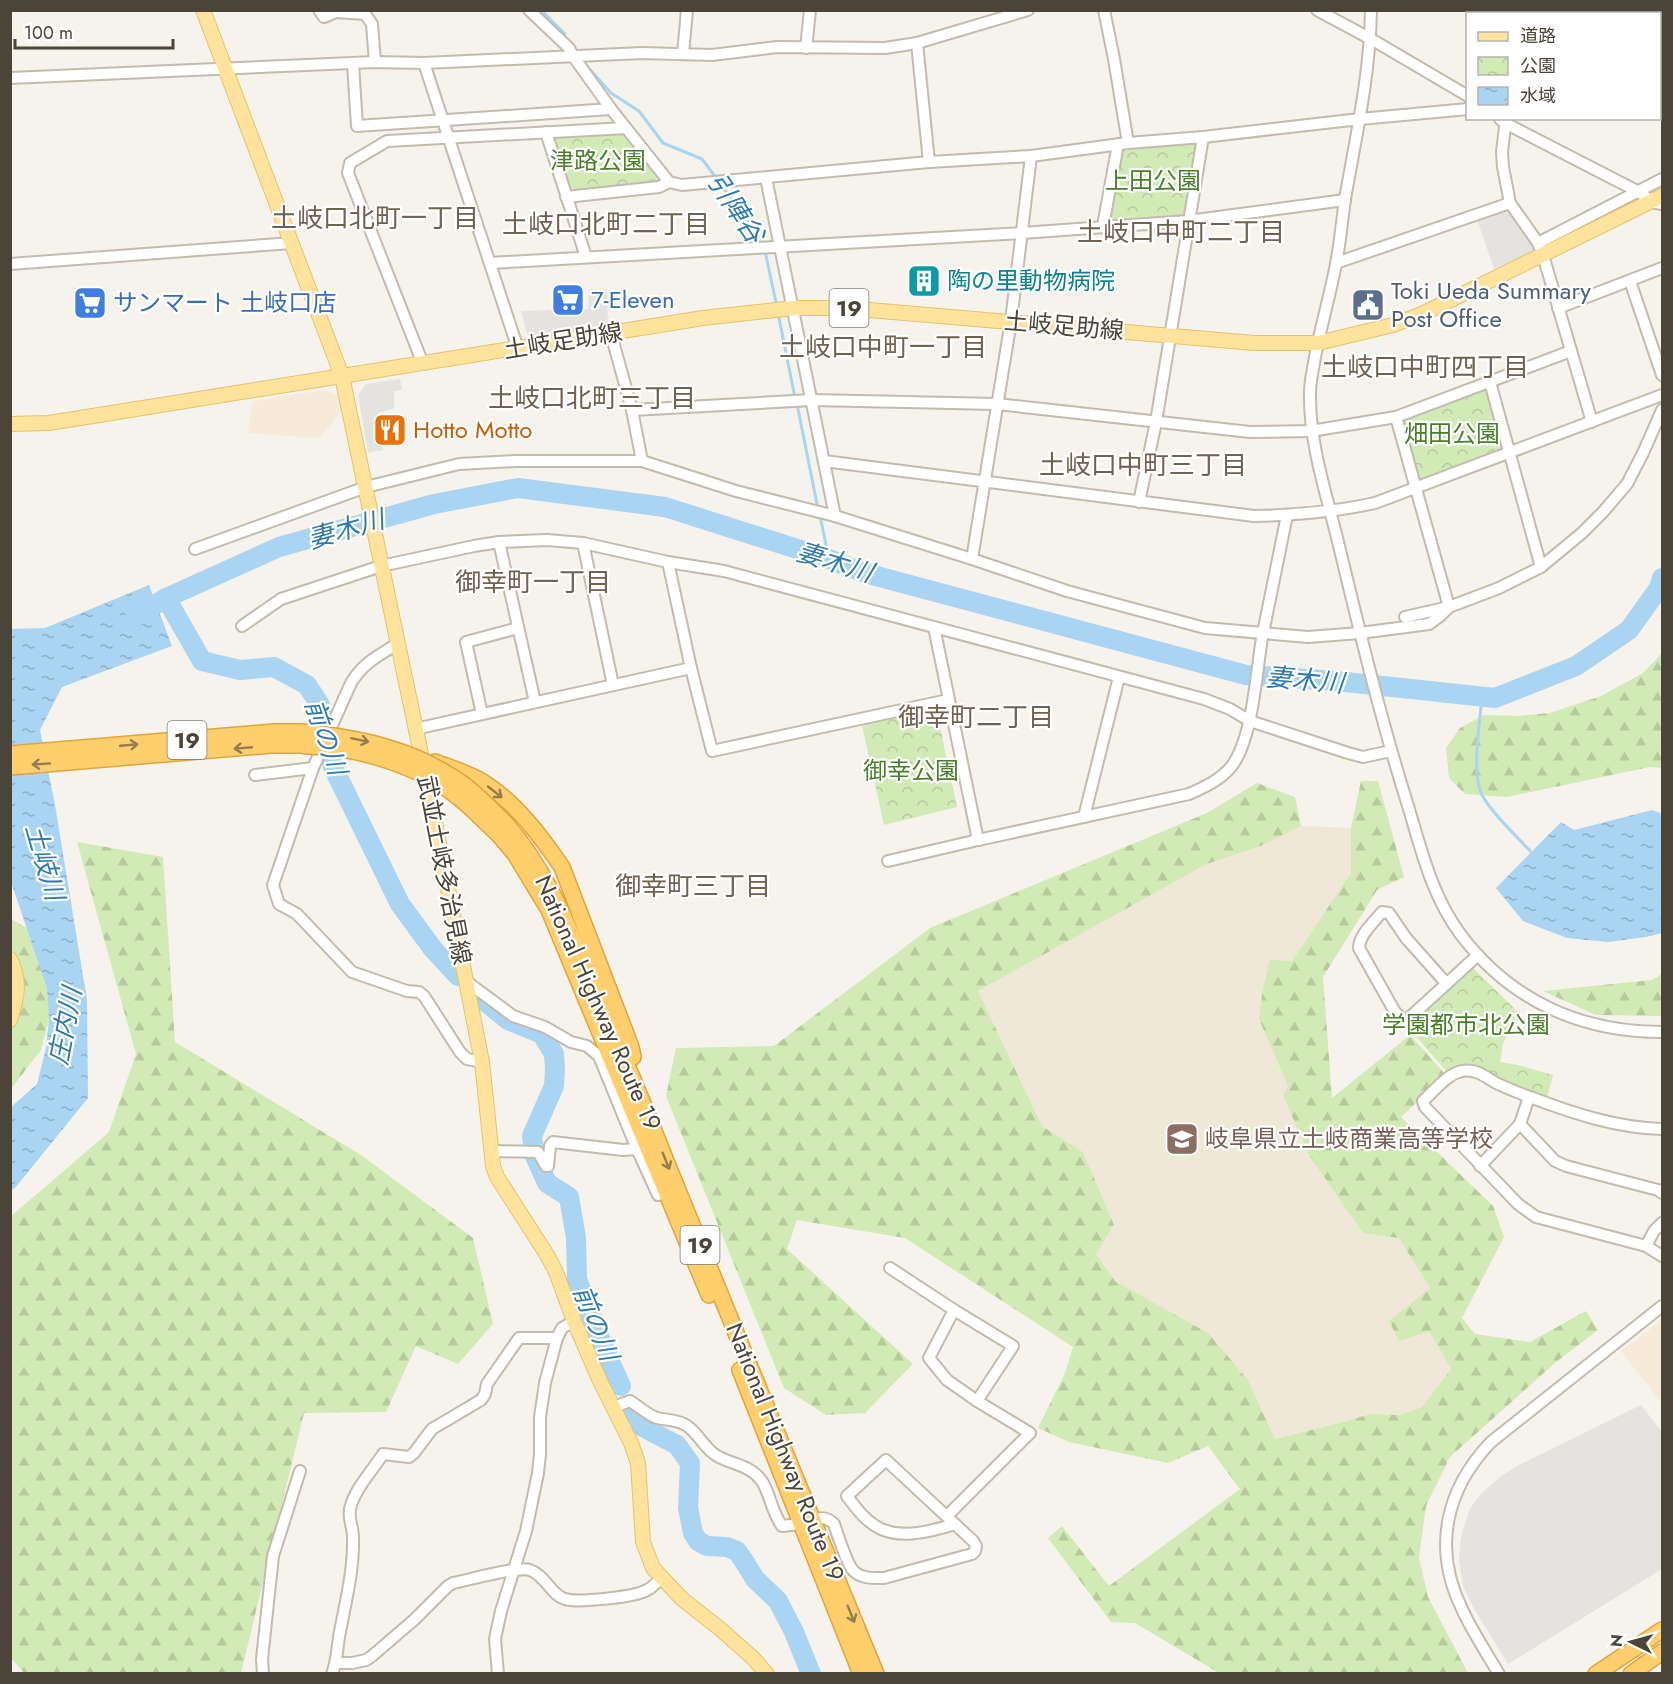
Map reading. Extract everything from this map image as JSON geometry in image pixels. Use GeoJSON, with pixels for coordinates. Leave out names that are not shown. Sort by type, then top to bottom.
{"type":"FeatureCollection","features":[{"type":"Feature","properties":{"kind":"highway","name":"National Highway Route 19"},"geometry":{"type":"LineString","coordinates":[[10,753],[72,756],[271,745],[302,739],[374,756],[434,780],[524,845],[541,870],[559,904],[640,1096],[739,1343],[807,1522],[861,1674]]}},
{"type":"Feature","properties":{"kind":"highway","name":"National Highway Route 19"},"geometry":{"type":"LineString","coordinates":[[10,767],[72,756]]}},
{"type":"Feature","properties":{"kind":"highway"},"geometry":{"type":"LineString","coordinates":[[423,764],[435,762],[482,782],[511,804],[526,819],[562,867],[631,1047],[640,1096]]}},
{"type":"Feature","properties":{"kind":"highway","name":"National Highway Route 19"},"geometry":{"type":"LineString","coordinates":[[503,830],[549,910],[725,1334],[876,1674]]}},
{"type":"Feature","properties":{"kind":"highway"},"geometry":{"type":"LineString","coordinates":[[1596,1674],[1662,1630]]}},
{"type":"Feature","properties":{"kind":"highway"},"geometry":{"type":"LineString","coordinates":[[1631,1674],[1662,1652]]}},
{"type":"Feature","properties":{"kind":"main road","name":"武並土岐多治見線"},"geometry":{"type":"LineString","coordinates":[[203,10],[342,376],[482,1062],[493,1166],[497,1177],[547,1254],[556,1272],[599,1379],[631,1443],[638,1463],[643,1542],[653,1568],[682,1599],[719,1628],[753,1658],[767,1674]]}},
{"type":"Feature","properties":{"kind":"main road","name":"土岐足助線"},"geometry":{"type":"LineString","coordinates":[[10,423],[49,423],[703,318],[794,308],[846,308],[1254,343],[1318,343],[1393,325],[1422,314],[1540,249],[1658,200]]}},
{"type":"Feature","properties":{"kind":"main road"},"geometry":{"type":"LineString","coordinates":[[10,959],[17,981],[17,999],[10,1020]]}},
{"type":"Feature","properties":{"kind":"street"},"geometry":{"type":"LineString","coordinates":[[320,10],[324,17],[336,12],[365,14],[372,24],[375,62]]}},
{"type":"Feature","properties":{"kind":"street"},"geometry":{"type":"LineString","coordinates":[[529,10],[569,48],[611,109],[669,182]]}},
{"type":"Feature","properties":{"kind":"street"},"geometry":{"type":"LineString","coordinates":[[683,54],[687,10]]}},
{"type":"Feature","properties":{"kind":"street"},"geometry":{"type":"LineString","coordinates":[[806,48],[810,10]]}},
{"type":"Feature","properties":{"kind":"street"},"geometry":{"type":"LineString","coordinates":[[10,78],[642,53],[712,55],[777,47],[885,48],[917,43],[1028,10]]}},
{"type":"Feature","properties":{"kind":"street"},"geometry":{"type":"LineString","coordinates":[[1103,226],[1123,144],[1114,59],[1104,10]]}},
{"type":"Feature","properties":{"kind":"street"},"geometry":{"type":"LineString","coordinates":[[1317,10],[1466,95]]}},
{"type":"Feature","properties":{"kind":"street"},"geometry":{"type":"LineString","coordinates":[[1371,10],[1371,39],[1360,119],[1336,262],[1310,389],[1311,431],[1385,730],[1435,889],[1450,920],[1478,955],[1517,989],[1548,1008],[1604,1027],[1662,1032]]}},
{"type":"Feature","properties":{"kind":"street"},"geometry":{"type":"LineString","coordinates":[[917,43],[929,162]]}},
{"type":"Feature","properties":{"kind":"street"},"geometry":{"type":"LineString","coordinates":[[424,63],[518,349]]}},
{"type":"Feature","properties":{"kind":"street"},"geometry":{"type":"LineString","coordinates":[[353,64],[357,126],[611,109]]}},
{"type":"Feature","properties":{"kind":"street"},"geometry":{"type":"LineString","coordinates":[[566,197],[658,187],[669,182],[682,185],[929,162],[1031,156],[1123,144],[1466,109]]}},
{"type":"Feature","properties":{"kind":"street"},"geometry":{"type":"LineString","coordinates":[[1592,422],[1540,249],[1510,203],[1503,167],[1504,120],[1646,197],[1658,200]]}},
{"type":"Feature","properties":{"kind":"street"},"geometry":{"type":"LineString","coordinates":[[423,364],[348,173],[350,163],[387,141],[626,128]]}},
{"type":"Feature","properties":{"kind":"street"},"geometry":{"type":"LineString","coordinates":[[546,132],[586,257]]}},
{"type":"Feature","properties":{"kind":"street"},"geometry":{"type":"LineString","coordinates":[[1139,502],[1172,336],[1188,221],[1203,137]]}},
{"type":"Feature","properties":{"kind":"street"},"geometry":{"type":"LineString","coordinates":[[972,559],[1011,321],[1031,156]]}},
{"type":"Feature","properties":{"kind":"street"},"geometry":{"type":"LineString","coordinates":[[766,178],[835,516]]}},
{"type":"Feature","properties":{"kind":"street"},"geometry":{"type":"LineString","coordinates":[[1540,249],[1637,191],[1662,179]]}},
{"type":"Feature","properties":{"kind":"street"},"geometry":{"type":"LineString","coordinates":[[490,263],[781,248],[1188,221],[1345,200]]}},
{"type":"Feature","properties":{"kind":"street"},"geometry":{"type":"LineString","coordinates":[[1336,262],[1510,203]]}},
{"type":"Feature","properties":{"kind":"street"},"geometry":{"type":"LineString","coordinates":[[10,264],[292,243]]}},
{"type":"Feature","properties":{"kind":"street"},"geometry":{"type":"LineString","coordinates":[[1558,308],[1662,267]]}},
{"type":"Feature","properties":{"kind":"street"},"geometry":{"type":"LineString","coordinates":[[1630,281],[1662,375]]}},
{"type":"Feature","properties":{"kind":"street"},"geometry":{"type":"LineString","coordinates":[[610,334],[632,410],[642,461]]}},
{"type":"Feature","properties":{"kind":"street"},"geometry":{"type":"LineString","coordinates":[[632,410],[812,400],[997,404],[1250,432],[1311,431],[1396,417],[1571,351]]}},
{"type":"Feature","properties":{"kind":"street"},"geometry":{"type":"LineString","coordinates":[[1490,382],[1541,567]]}},
{"type":"Feature","properties":{"kind":"street"},"geometry":{"type":"LineString","coordinates":[[824,461],[1254,516],[1287,515],[1343,510],[1375,503],[1662,395]]}},
{"type":"Feature","properties":{"kind":"street"},"geometry":{"type":"LineString","coordinates":[[1405,617],[1449,607],[1499,588],[1541,567],[1582,533],[1627,484],[1662,410]]}},
{"type":"Feature","properties":{"kind":"street"},"geometry":{"type":"LineString","coordinates":[[1396,417],[1449,607]]}},
{"type":"Feature","properties":{"kind":"street"},"geometry":{"type":"LineString","coordinates":[[195,549],[366,490],[459,464],[514,461],[642,461],[736,491],[835,516],[1067,591],[1205,628],[1263,637],[1361,638],[1429,624],[1449,607]]}},
{"type":"Feature","properties":{"kind":"street"},"geometry":{"type":"LineString","coordinates":[[888,861],[1189,794],[1215,782],[1232,766],[1240,751],[1251,715],[1263,637],[1287,515]]}},
{"type":"Feature","properties":{"kind":"street"},"geometry":{"type":"LineString","coordinates":[[242,626],[281,599],[380,564],[499,542],[547,540],[583,543],[668,562],[724,571],[1204,699],[1355,755],[1363,757],[1391,751]]}},
{"type":"Feature","properties":{"kind":"street"},"geometry":{"type":"LineString","coordinates":[[499,542],[535,702]]}},
{"type":"Feature","properties":{"kind":"street"},"geometry":{"type":"LineString","coordinates":[[583,543],[613,685]]}},
{"type":"Feature","properties":{"kind":"street"},"geometry":{"type":"LineString","coordinates":[[668,562],[712,751],[948,700]]}},
{"type":"Feature","properties":{"kind":"street"},"geometry":{"type":"LineString","coordinates":[[934,627],[978,840]]}},
{"type":"Feature","properties":{"kind":"street"},"geometry":{"type":"LineString","coordinates":[[482,714],[466,642],[518,628]]}},
{"type":"Feature","properties":{"kind":"street"},"geometry":{"type":"LineString","coordinates":[[397,644],[365,664],[351,683],[313,768],[273,885],[279,904],[297,914],[352,972],[407,991],[418,992],[424,996],[460,1052],[467,1059],[482,1062]]}},
{"type":"Feature","properties":{"kind":"street"},"geometry":{"type":"LineString","coordinates":[[415,729],[691,668]]}},
{"type":"Feature","properties":{"kind":"street"},"geometry":{"type":"LineString","coordinates":[[1084,817],[1119,678]]}},
{"type":"Feature","properties":{"kind":"street"},"geometry":{"type":"LineString","coordinates":[[255,775],[313,768]]}},
{"type":"Feature","properties":{"kind":"street"},"geometry":{"type":"LineString","coordinates":[[1446,983],[1406,939],[1389,913],[1382,912],[1361,938],[1359,948],[1395,1012],[1404,1020],[1408,1019],[1478,955]]}},
{"type":"Feature","properties":{"kind":"street"},"geometry":{"type":"LineString","coordinates":[[466,981],[513,1016],[545,1027],[571,1042],[586,1046],[599,1056],[658,1195],[666,1193]]}},
{"type":"Feature","properties":{"kind":"street"},"geometry":{"type":"LineString","coordinates":[[1662,1129],[1620,1125],[1529,1097],[1483,1074],[1464,1070],[1453,1074],[1423,1101],[1425,1107],[1480,1166],[1518,1204],[1536,1217],[1646,1246],[1662,1257]]}},
{"type":"Feature","properties":{"kind":"street"},"geometry":{"type":"LineString","coordinates":[[1480,1166],[1520,1124],[1529,1097]]}},
{"type":"Feature","properties":{"kind":"street"},"geometry":{"type":"LineString","coordinates":[[1520,1124],[1555,1161],[1662,1193]]}},
{"type":"Feature","properties":{"kind":"street"},"geometry":{"type":"LineString","coordinates":[[492,1151],[535,1152],[546,1166],[549,1166],[550,1146],[553,1142],[623,1150],[637,1149]]}},
{"type":"Feature","properties":{"kind":"street"},"geometry":{"type":"LineString","coordinates":[[1646,1246],[1662,1223]]}},
{"type":"Feature","properties":{"kind":"street"},"geometry":{"type":"LineString","coordinates":[[890,1268],[1013,1346],[977,1401]]}},
{"type":"Feature","properties":{"kind":"street"},"geometry":{"type":"LineString","coordinates":[[1499,1674],[1462,1609],[1448,1570],[1446,1529],[1457,1490],[1476,1457],[1491,1442],[1662,1306]]}},
{"type":"Feature","properties":{"kind":"street"},"geometry":{"type":"LineString","coordinates":[[614,1407],[630,1401],[655,1417],[682,1423],[690,1428],[710,1451],[754,1473],[761,1480],[776,1518],[782,1526],[820,1518],[830,1520],[834,1524],[852,1570],[860,1575],[884,1578],[972,1554],[976,1546],[973,1541],[951,1520],[886,1460],[847,1496],[860,1513],[880,1528],[909,1534],[932,1531],[951,1520],[1030,1433],[947,1380],[928,1358],[954,1310]]}},
{"type":"Feature","properties":{"kind":"street"},"geometry":{"type":"LineString","coordinates":[[498,1674],[495,1639],[501,1611],[526,1531],[538,1473],[541,1406],[545,1383],[557,1338],[562,1328],[574,1321]]}},
{"type":"Feature","properties":{"kind":"street"},"geometry":{"type":"LineString","coordinates":[[557,1338],[519,1338],[487,1384],[481,1400],[432,1429],[409,1457],[383,1454],[355,1494],[350,1519],[353,1535],[350,1584],[334,1668],[368,1659],[453,1583],[514,1570],[529,1570],[544,1578],[557,1594],[566,1600],[619,1598],[647,1591],[661,1578]]}},
{"type":"Feature","properties":{"kind":"street"},"geometry":{"type":"LineString","coordinates":[[262,1674],[273,1556],[300,1472]]}},
{"type":"Feature","properties":{"kind":"shaded area"},"geometry":{"type":"Polygon","coordinates":[[[1509,207],[1537,250],[1494,269],[1477,219],[1509,207]]]}},
{"type":"Feature","properties":{"kind":"shaded area"},"geometry":{"type":"Polygon","coordinates":[[[589,289],[607,289],[608,325],[536,337],[531,337],[527,333],[521,311],[588,309],[589,289]]]}},
{"type":"Feature","properties":{"kind":"shaded area"},"geometry":{"type":"Polygon","coordinates":[[[400,379],[402,390],[394,391],[394,408],[378,413],[383,450],[368,453],[358,395],[366,384],[400,379]]]}},
{"type":"Feature","properties":{"kind":"shaded area"},"geometry":{"type":"Polygon","coordinates":[[[325,390],[341,397],[343,409],[320,438],[248,433],[252,401],[325,390]]]}},
{"type":"Feature","properties":{"kind":"shaded area","name":"岐阜県立土岐商業高等学校"},"geometry":{"type":"Polygon","coordinates":[[[1301,826],[1351,828],[1351,873],[1292,962],[1259,1019],[1288,1086],[1399,1238],[1430,1288],[1429,1330],[1451,1369],[1422,1407],[1400,1415],[1370,1414],[1275,1439],[1248,1380],[1208,1334],[1115,1281],[1096,1254],[1114,1225],[1083,1152],[1042,1126],[978,991],[1207,864],[1258,847],[1301,826]]]}},
{"type":"Feature","properties":{"kind":"shaded area"},"geometry":{"type":"Polygon","coordinates":[[[1662,1320],[1662,1403],[1621,1351],[1662,1320]]]}},
{"type":"Feature","properties":{"kind":"shaded area"},"geometry":{"type":"Polygon","coordinates":[[[1641,1405],[1662,1432],[1662,1569],[1508,1664],[1474,1609],[1463,1586],[1459,1560],[1460,1545],[1470,1508],[1501,1476],[1519,1465],[1641,1405]]]}},
{"type":"Feature","properties":{"kind":"green space","name":"津路公園"},"geometry":{"type":"Polygon","coordinates":[[[622,133],[627,136],[658,180],[655,184],[572,192],[569,189],[553,139],[557,135],[622,133]]]}},
{"type":"Feature","properties":{"kind":"green space","name":"上田公園"},"geometry":{"type":"Polygon","coordinates":[[[1197,140],[1187,212],[1184,215],[1110,221],[1108,218],[1122,148],[1197,140]]]}},
{"type":"Feature","properties":{"kind":"green space","name":"畑田公園"},"geometry":{"type":"Polygon","coordinates":[[[1484,390],[1489,392],[1504,446],[1419,480],[1416,477],[1401,423],[1405,418],[1484,390]]]}},
{"type":"Feature","properties":{"kind":"green space"},"geometry":{"type":"Polygon","coordinates":[[[1662,653],[1662,768],[1650,767],[1507,797],[1465,794],[1449,778],[1446,748],[1460,728],[1484,715],[1517,716],[1550,713],[1601,696],[1643,673],[1662,653]]]}},
{"type":"Feature","properties":{"kind":"green space","name":"御幸公園"},"geometry":{"type":"Polygon","coordinates":[[[936,708],[957,807],[884,825],[862,725],[936,708]]]}},
{"type":"Feature","properties":{"kind":"green space"},"geometry":{"type":"Polygon","coordinates":[[[1361,781],[1378,781],[1404,877],[1377,890],[1323,977],[1332,1098],[1410,1035],[1446,1075],[1401,1117],[1493,1206],[1504,1237],[1462,1318],[1475,1334],[1530,1342],[1586,1311],[1598,1330],[1556,1362],[1450,1457],[1426,1506],[1419,1558],[1428,1597],[1468,1673],[1219,1673],[1135,1623],[1111,1622],[1048,1538],[1062,1526],[1109,1586],[1240,1489],[1208,1446],[1168,1463],[1069,1442],[1038,1428],[1065,1373],[1073,1347],[905,1238],[797,1220],[787,1249],[913,1364],[865,1413],[826,1415],[784,1388],[666,1096],[676,1048],[774,1046],[930,928],[1207,813],[1257,783],[1295,797],[1301,826],[1258,847],[1207,864],[978,991],[1042,1126],[1083,1152],[1114,1225],[1096,1254],[1115,1281],[1208,1333],[1248,1380],[1275,1439],[1370,1414],[1400,1415],[1422,1407],[1451,1369],[1429,1331],[1399,1341],[1389,1321],[1430,1288],[1399,1238],[1363,1233],[1309,1155],[1283,1095],[1288,1086],[1259,1019],[1270,960],[1292,961],[1351,873],[1351,828],[1361,781]]]}},
{"type":"Feature","properties":{"kind":"green space"},"geometry":{"type":"Polygon","coordinates":[[[77,842],[163,857],[175,1042],[361,1155],[473,1238],[493,1324],[458,1364],[416,1346],[386,1412],[304,1413],[241,1673],[24,1673],[11,1658],[10,1217],[109,1132],[136,1054],[77,842]]]}},
{"type":"Feature","properties":{"kind":"green space"},"geometry":{"type":"Polygon","coordinates":[[[11,919],[47,940],[49,1019],[41,1050],[11,1089],[11,919]]]}},
{"type":"Feature","properties":{"kind":"green space","name":"学園都市北公園"},"geometry":{"type":"Polygon","coordinates":[[[1470,965],[1518,1012],[1503,1044],[1500,1062],[1553,1075],[1547,1098],[1460,1067],[1447,1072],[1407,1026],[1470,965]]]}},
{"type":"Feature","properties":{"kind":"green space"},"geometry":{"type":"Polygon","coordinates":[[[1662,974],[1662,1016],[1596,1015],[1543,991],[1652,980],[1662,974]]]}},
{"type":"Feature","properties":{"kind":"water"},"geometry":{"type":"Polygon","coordinates":[[[149,585],[172,646],[62,687],[40,730],[55,805],[87,1000],[88,1098],[11,1190],[11,1107],[37,1084],[46,1048],[49,1019],[47,988],[11,882],[10,629],[45,628],[149,585]]]}},
{"type":"Feature","properties":{"kind":"water"},"geometry":{"type":"Polygon","coordinates":[[[1652,810],[1660,813],[1662,820],[1662,933],[1608,942],[1567,938],[1523,921],[1496,888],[1561,822],[1574,830],[1652,810]]]}},
{"type":"Feature","properties":{"kind":"waterway","name":"引陣谷"},"geometry":{"type":"LineString","coordinates":[[541,10],[565,34]]}},
{"type":"Feature","properties":{"kind":"waterway","name":"引陣谷"},"geometry":{"type":"LineString","coordinates":[[585,64],[611,93],[639,111],[663,143],[702,159],[717,179]]}},
{"type":"Feature","properties":{"kind":"waterway","name":"引陣谷"},"geometry":{"type":"LineString","coordinates":[[721,185],[763,240],[764,245]]}},
{"type":"Feature","properties":{"kind":"waterway","name":"引陣谷"},"geometry":{"type":"LineString","coordinates":[[765,251],[777,307]]}},
{"type":"Feature","properties":{"kind":"waterway","name":"引陣谷"},"geometry":{"type":"LineString","coordinates":[[778,313],[795,398]]}},
{"type":"Feature","properties":{"kind":"waterway","name":"引陣谷"},"geometry":{"type":"LineString","coordinates":[[797,404],[818,509]]}},
{"type":"Feature","properties":{"kind":"waterway","name":"妻木川"},"geometry":{"type":"LineString","coordinates":[[135,617],[166,598],[279,547],[434,504],[518,488],[665,507],[829,559],[865,573],[1246,675],[1336,681],[1495,698],[1576,666],[1629,630],[1659,588],[1662,578]]}},
{"type":"Feature","properties":{"kind":"waterway","name":"引陣谷"},"geometry":{"type":"LineString","coordinates":[[820,516],[829,559]]}},
{"type":"Feature","properties":{"kind":"waterway","name":"前の川"},"geometry":{"type":"LineString","coordinates":[[166,598],[202,661],[240,670],[274,667],[307,685],[320,705],[333,767],[400,904],[433,949],[458,976]]}},
{"type":"Feature","properties":{"kind":"waterway"},"geometry":{"type":"LineString","coordinates":[[1482,697],[1477,747],[1477,774],[1482,795],[1492,810],[1531,852]]}},
{"type":"Feature","properties":{"kind":"waterway","name":"前の川"},"geometry":{"type":"LineString","coordinates":[[477,995],[508,1020],[542,1034],[554,1054],[554,1086],[532,1136],[535,1156],[547,1183],[569,1197],[576,1238],[577,1279],[621,1386]]}},
{"type":"Feature","properties":{"kind":"waterway","name":"前の川"},"geometry":{"type":"LineString","coordinates":[[633,1414],[637,1424],[677,1445],[690,1463],[688,1508],[693,1533],[698,1541],[707,1546],[727,1547],[737,1551],[755,1579],[778,1601],[794,1632],[811,1674]]}},
{"type":"Feature","properties":{"kind":"place","name":"陶の里動物病院"},"geometry":{"type":"Point","coordinates":[924,281]}},
{"type":"Feature","properties":{"kind":"place","name":"7-Eleven"},"geometry":{"type":"Point","coordinates":[568,300]}},
{"type":"Feature","properties":{"kind":"place","name":"サンマート 土岐口店"},"geometry":{"type":"Point","coordinates":[90,303]}},
{"type":"Feature","properties":{"kind":"place","name":"Toki Ueda Summary Post Office"},"geometry":{"type":"Point","coordinates":[1368,305]}},
{"type":"Feature","properties":{"kind":"place","name":"Hotto Motto"},"geometry":{"type":"Point","coordinates":[390,430]}},
{"type":"Feature","properties":{"kind":"place","name":"岐阜県立土岐商業高等学校"},"geometry":{"type":"Point","coordinates":[1182,1139]}},
{"type":"Feature","properties":{"kind":"district","name":"土岐口北町一丁目"},"geometry":{"type":"Point","coordinates":[375,218]}},
{"type":"Feature","properties":{"kind":"district","name":"土岐口北町二丁目"},"geometry":{"type":"Point","coordinates":[606,224]}},
{"type":"Feature","properties":{"kind":"district","name":"土岐口中町二丁目"},"geometry":{"type":"Point","coordinates":[1181,232]}},
{"type":"Feature","properties":{"kind":"district","name":"土岐口中町一丁目"},"geometry":{"type":"Point","coordinates":[883,347]}},
{"type":"Feature","properties":{"kind":"district","name":"土岐口中町四丁目"},"geometry":{"type":"Point","coordinates":[1425,367]}},
{"type":"Feature","properties":{"kind":"district","name":"土岐口北町三丁目"},"geometry":{"type":"Point","coordinates":[592,398]}},
{"type":"Feature","properties":{"kind":"district","name":"土岐口中町三丁目"},"geometry":{"type":"Point","coordinates":[1143,465]}},
{"type":"Feature","properties":{"kind":"district","name":"御幸町一丁目"},"geometry":{"type":"Point","coordinates":[533,582]}},
{"type":"Feature","properties":{"kind":"district","name":"御幸町二丁目"},"geometry":{"type":"Point","coordinates":[976,717]}},
{"type":"Feature","properties":{"kind":"district","name":"御幸町三丁目"},"geometry":{"type":"Point","coordinates":[693,886]}},
{"type":"Feature","properties":{"kind":"water label","name":"土岐川"},"geometry":{"type":"Point","coordinates":[45,862]}},
{"type":"Feature","properties":{"kind":"water label","name":"庄内川"},"geometry":{"type":"Point","coordinates":[65,1026]}}]}
